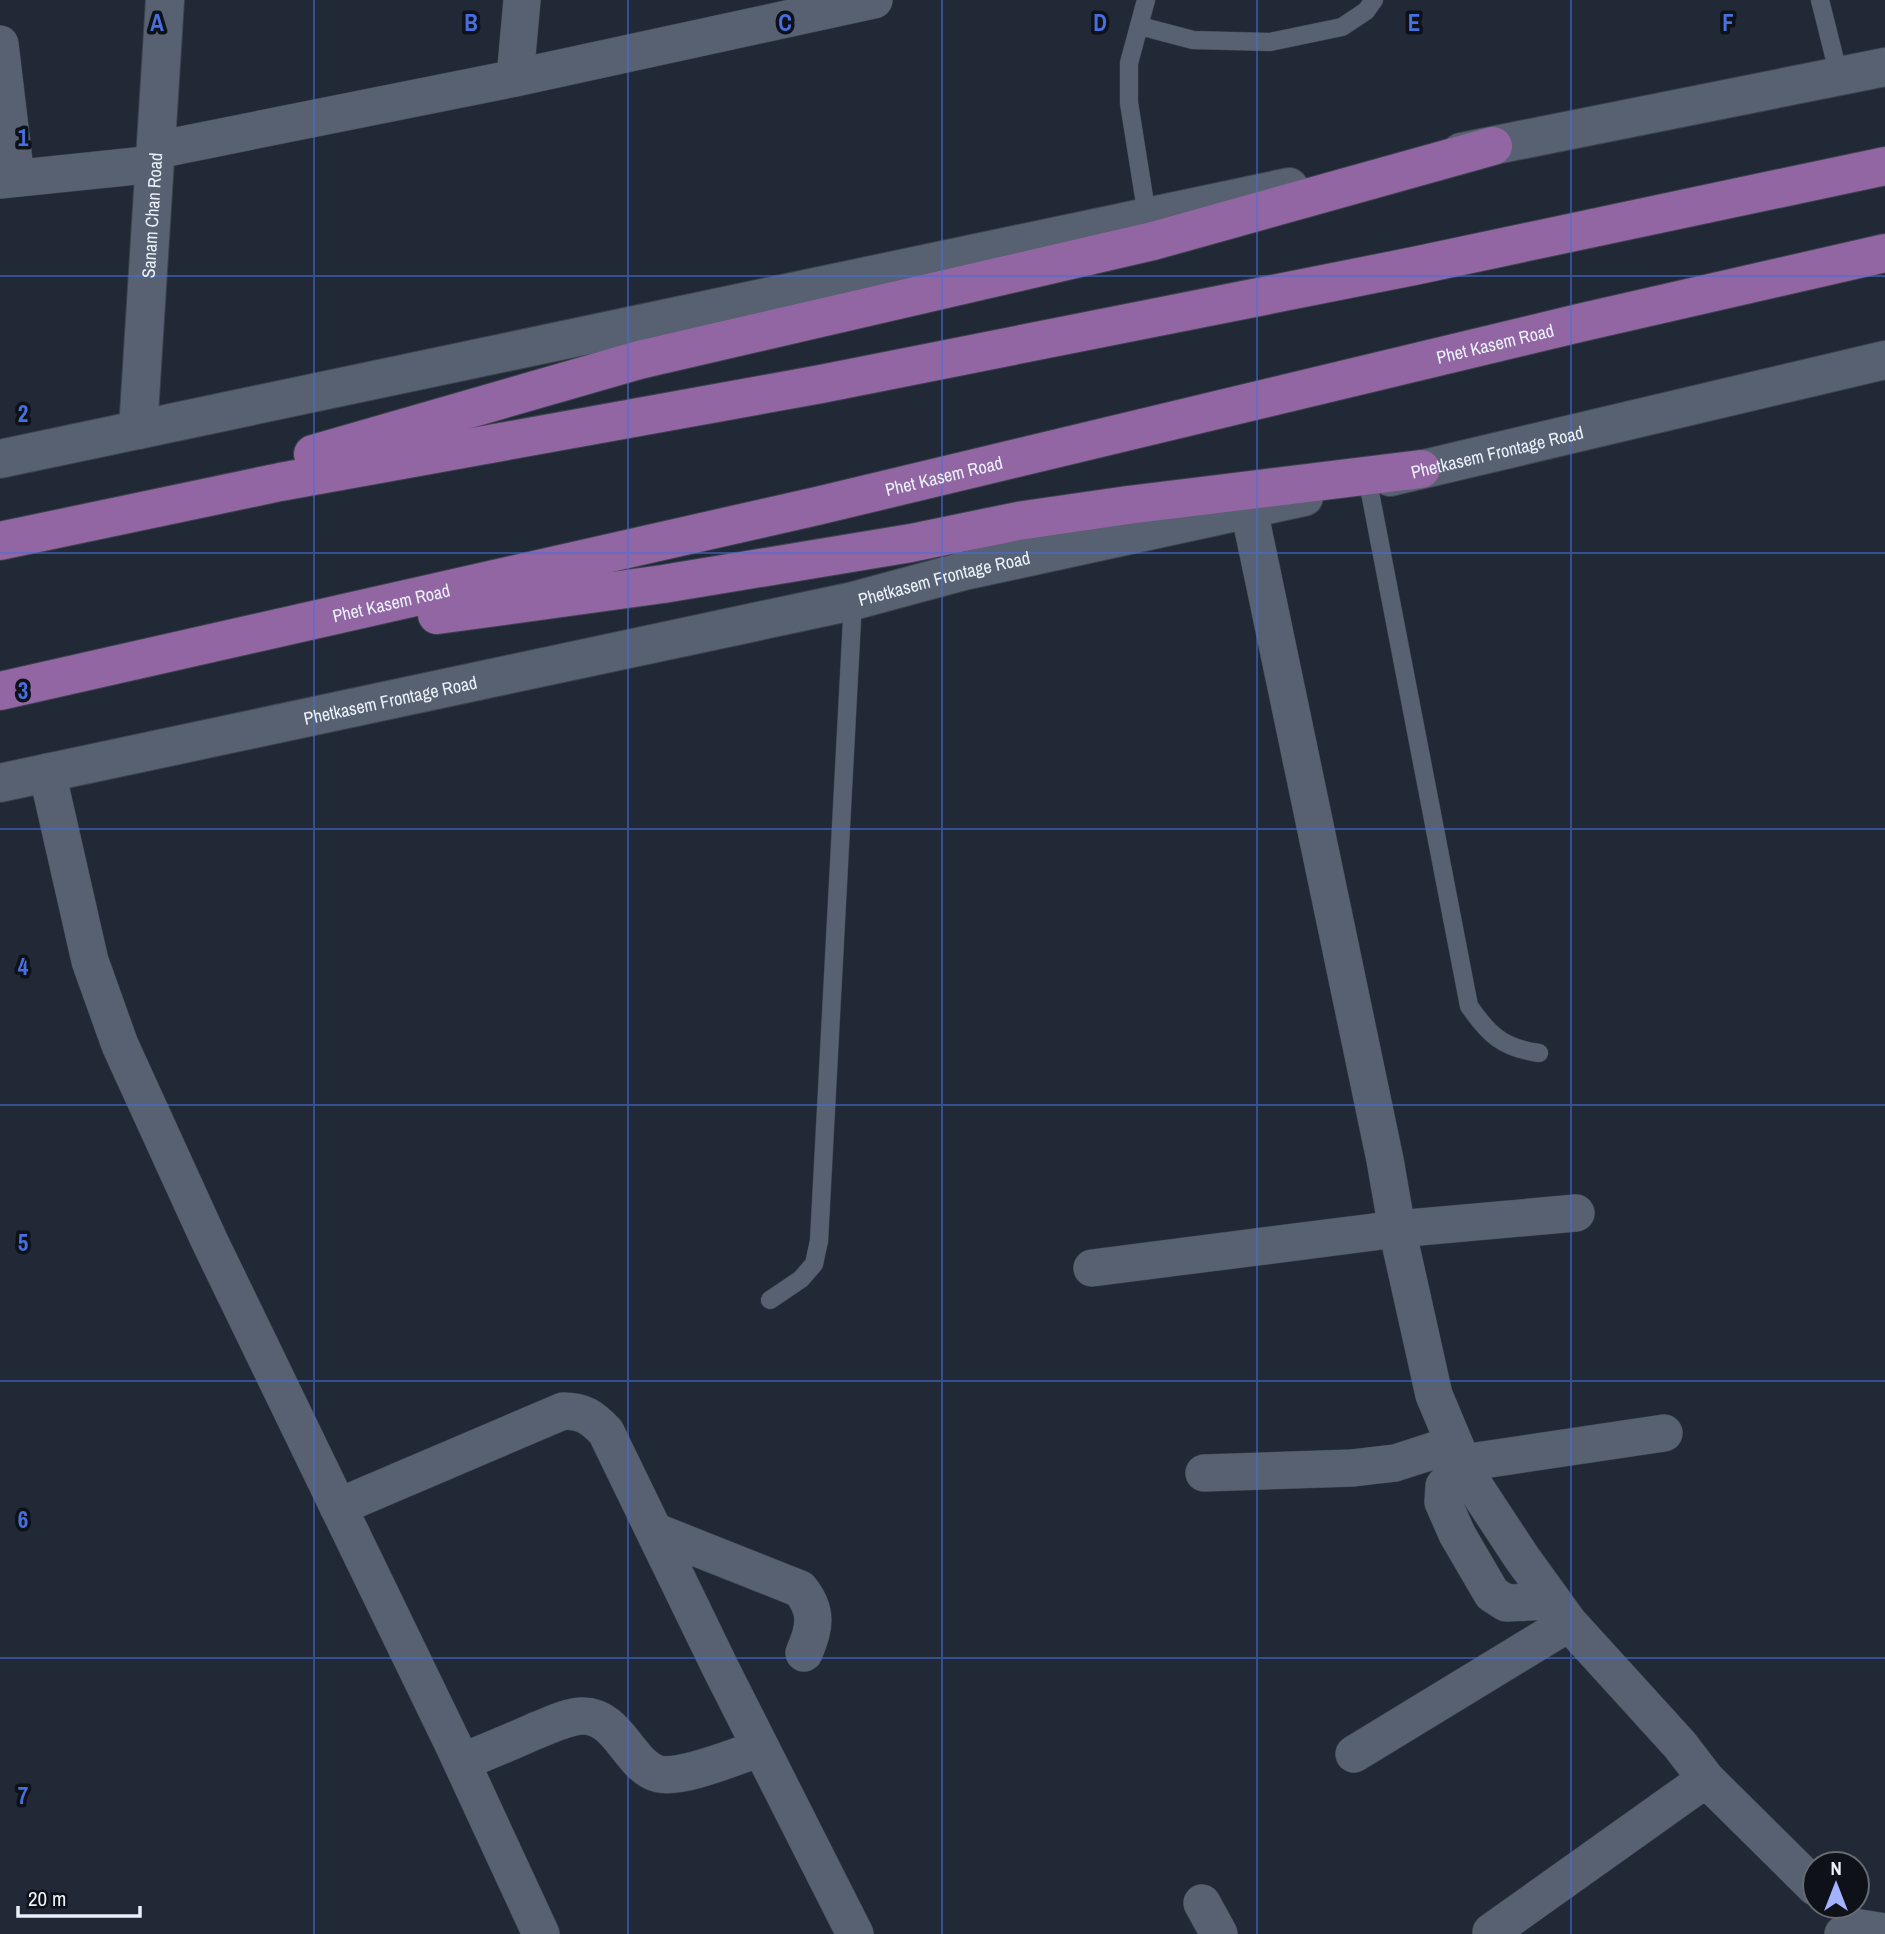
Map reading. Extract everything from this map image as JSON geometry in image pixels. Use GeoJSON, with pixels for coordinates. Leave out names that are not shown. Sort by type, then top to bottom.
{"type":"FeatureCollection","features":[{"type":"Feature","properties":{"kind":"highway"},"geometry":{"type":"LineString","coordinates":[[59,528],[639,360],[1153,241],[1493,146]]}},
{"type":"Feature","properties":{"kind":"highway"},"geometry":{"type":"LineString","coordinates":[[0,541],[280,482],[807,386],[1415,267],[1885,166]]}},
{"type":"Feature","properties":{"kind":"highway","name":"Phet Kasem Road"},"geometry":{"type":"LineString","coordinates":[[0,691],[804,509],[1579,323],[1885,253]]}},
{"type":"Feature","properties":{"kind":"highway"},"geometry":{"type":"LineString","coordinates":[[214,643],[663,584],[1018,521],[1114,507],[1421,469]]}},
{"type":"Feature","properties":{"kind":"main road","name":"Sanam Chan Road"},"geometry":{"type":"LineString","coordinates":[[138,429],[165,0]]}},
{"type":"Feature","properties":{"kind":"main road"},"geometry":{"type":"LineString","coordinates":[[0,459],[1147,216],[1885,67]]}},
{"type":"Feature","properties":{"kind":"main road","name":"Phetkasem Frontage Road"},"geometry":{"type":"LineString","coordinates":[[0,783],[853,601],[964,571],[1248,510],[1885,360]]}},
{"type":"Feature","properties":{"kind":"street"},"geometry":{"type":"LineString","coordinates":[[514,78],[522,0]]}},
{"type":"Feature","properties":{"kind":"street"},"geometry":{"type":"LineString","coordinates":[[0,44],[8,179],[156,157],[854,3]]}},
{"type":"Feature","properties":{"kind":"street"},"geometry":{"type":"LineString","coordinates":[[1248,510],[1434,1395],[1468,1476],[1561,1612],[1680,1745],[1706,1779],[1801,1873]]}},
{"type":"Feature","properties":{"kind":"street"},"geometry":{"type":"LineString","coordinates":[[47,772],[90,961],[120,1045],[209,1240],[462,1762],[541,1934]]}},
{"type":"Feature","properties":{"kind":"street"},"geometry":{"type":"LineString","coordinates":[[1092,1268],[1397,1229],[1576,1213]]}},
{"type":"Feature","properties":{"kind":"street"},"geometry":{"type":"LineString","coordinates":[[338,1507],[563,1411],[579,1411],[592,1417],[606,1432],[855,1934]]}},
{"type":"Feature","properties":{"kind":"street"},"geometry":{"type":"LineString","coordinates":[[1203,1473],[1352,1468],[1664,1433]]}},
{"type":"Feature","properties":{"kind":"street"},"geometry":{"type":"LineString","coordinates":[[654,1531],[800,1589],[810,1601],[813,1622],[813,1634],[804,1653]]}},
{"type":"Feature","properties":{"kind":"street"},"geometry":{"type":"LineString","coordinates":[[1354,1754],[1561,1612]]}},
{"type":"Feature","properties":{"kind":"street"},"geometry":{"type":"LineString","coordinates":[[462,1762],[561,1721],[581,1716],[597,1718],[624,1740],[643,1766],[658,1774],[678,1775],[761,1748]]}},
{"type":"Feature","properties":{"kind":"street"},"geometry":{"type":"LineString","coordinates":[[1490,1932],[1706,1779]]}},
{"type":"Feature","properties":{"kind":"lane"},"geometry":{"type":"LineString","coordinates":[[1146,0],[1129,64],[1129,103],[1147,216]]}},
{"type":"Feature","properties":{"kind":"lane"},"geometry":{"type":"LineString","coordinates":[[1140,26],[1193,40],[1270,42],[1342,27],[1366,11],[1374,0]]}},
{"type":"Feature","properties":{"kind":"lane"},"geometry":{"type":"LineString","coordinates":[[1820,0],[1839,76]]}},
{"type":"Feature","properties":{"kind":"lane"},"geometry":{"type":"LineString","coordinates":[[1368,482],[1469,1006],[1496,1039],[1518,1050],[1539,1053]]}},
{"type":"Feature","properties":{"kind":"lane"},"geometry":{"type":"LineString","coordinates":[[770,1300],[802,1279],[814,1265],[819,1241],[853,601]]}}]}
